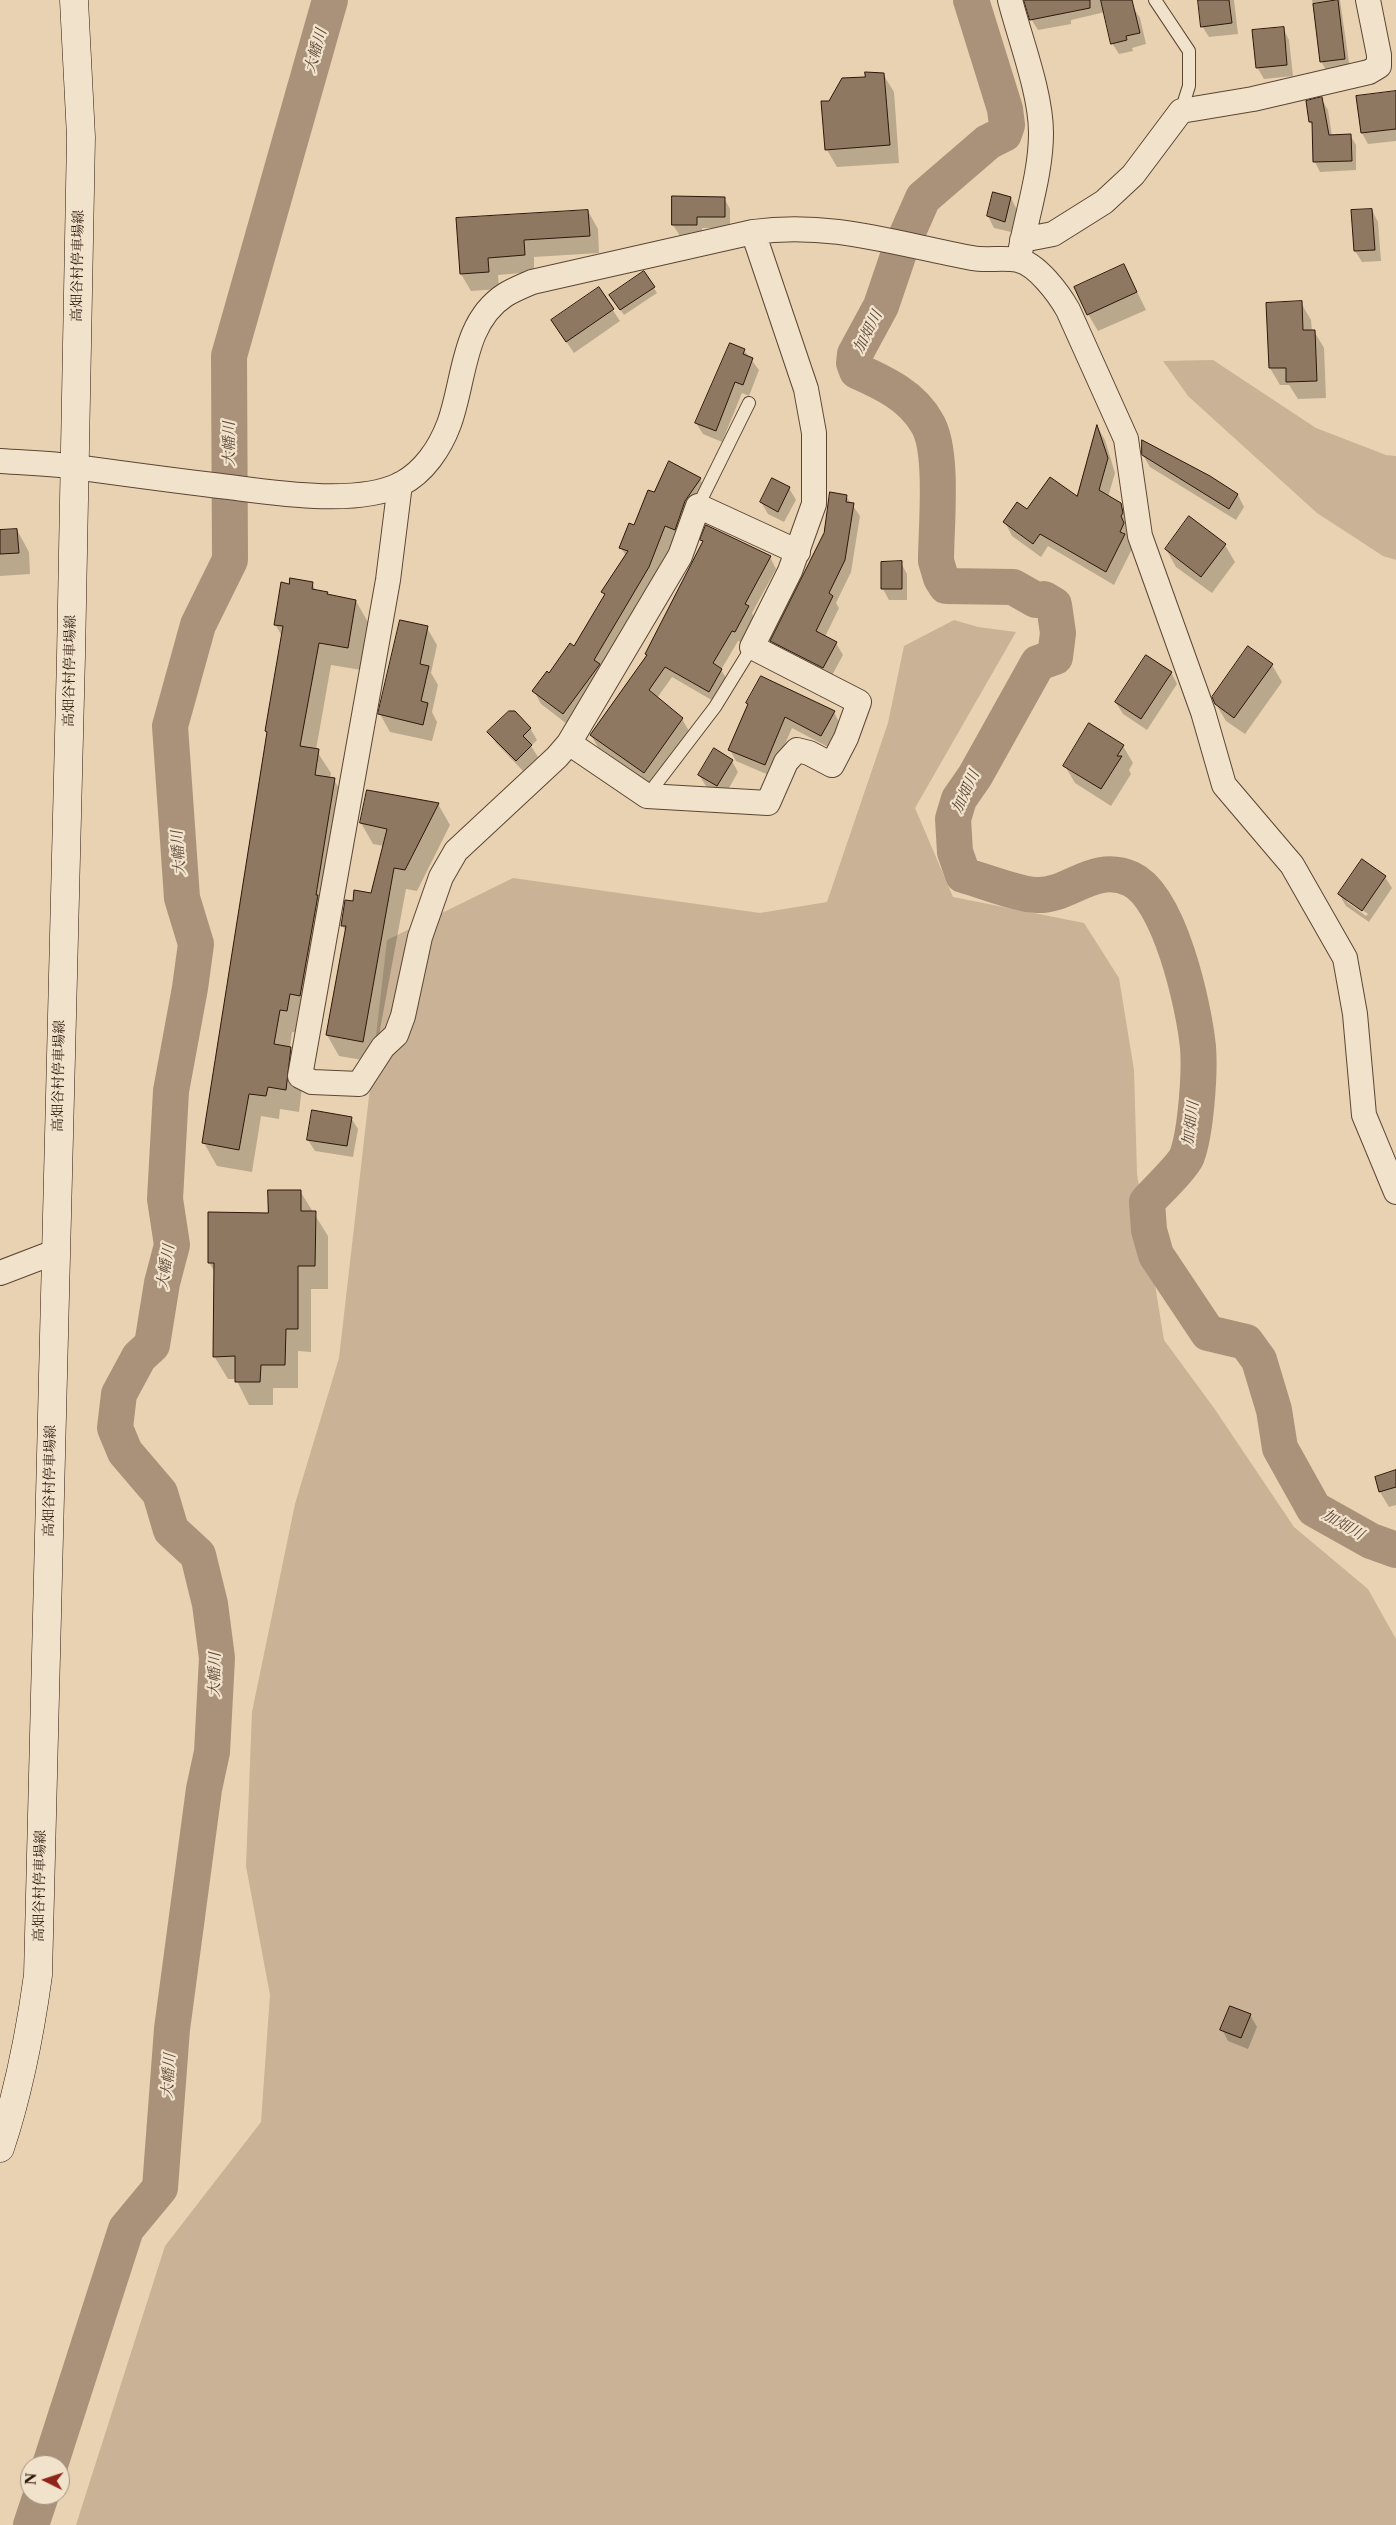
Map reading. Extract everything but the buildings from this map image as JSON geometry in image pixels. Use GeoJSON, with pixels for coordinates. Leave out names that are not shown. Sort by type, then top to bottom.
{"type":"FeatureCollection","features":[{"type":"Feature","properties":{"kind":"main road","name":"高畑谷村停車場線"},"geometry":{"type":"LineString","coordinates":[[0,2148],[13,2109],[30,2036],[38,1976],[71,656],[81,137],[74,0]]}},
{"type":"Feature","properties":{"kind":"street"},"geometry":{"type":"LineString","coordinates":[[1010,0],[1035,94],[1041,132],[1040,154],[1020,250],[1033,268],[1058,292],[1068,310],[1126,440],[1140,536],[1203,712],[1224,785],[1292,865],[1345,958],[1355,1014],[1364,1115],[1396,1192]]}},
{"type":"Feature","properties":{"kind":"street"},"geometry":{"type":"LineString","coordinates":[[0,461],[74,467],[123,475],[278,493],[364,495],[400,484],[425,465],[440,444],[450,423],[467,355],[481,320],[506,295],[532,282],[753,232],[808,228],[870,236],[975,259],[1020,250],[1052,234],[1104,202],[1133,174],[1181,111],[1253,99],[1369,72],[1379,66],[1380,55],[1368,0]]}},
{"type":"Feature","properties":{"kind":"street"},"geometry":{"type":"LineString","coordinates":[[569,743],[647,796],[768,803],[786,762],[797,750],[809,753],[832,765],[846,738],[859,702],[752,647],[798,552],[814,504],[814,433],[806,389],[753,232]]}},
{"type":"Feature","properties":{"kind":"street"},"geometry":{"type":"LineString","coordinates":[[400,484],[388,580],[300,1076],[312,1082],[359,1084],[383,1047],[396,1035],[403,1016],[420,937],[441,876],[456,851],[557,757],[569,743],[680,556],[698,506],[798,552]]}},
{"type":"Feature","properties":{"kind":"street"},"geometry":{"type":"LineString","coordinates":[[0,1273],[55,1252]]}},
{"type":"Feature","properties":{"kind":"lane"},"geometry":{"type":"LineString","coordinates":[[1155,0],[1190,51],[1189,86],[1181,111]]}},
{"type":"Feature","properties":{"kind":"lane"},"geometry":{"type":"LineString","coordinates":[[698,506],[749,403]]}},
{"type":"Feature","properties":{"kind":"lane"},"geometry":{"type":"LineString","coordinates":[[647,796],[716,707],[752,647]]}},
{"type":"Feature","properties":{"kind":"shaded area"},"geometry":{"type":"Polygon","coordinates":[[[1213,360],[1316,428],[1386,455],[1396,456],[1396,560],[1383,556],[1317,513],[1188,396],[1163,361],[1213,360]]]}},
{"type":"Feature","properties":{"kind":"shaded area"},"geometry":{"type":"Polygon","coordinates":[[[954,620],[978,627],[1016,632],[915,808],[953,897],[1084,923],[1119,978],[1134,1070],[1137,1174],[1164,1340],[1214,1408],[1294,1527],[1368,1589],[1396,1639],[1396,2525],[76,2525],[165,2246],[261,2122],[270,1995],[246,1866],[252,1712],[295,1504],[339,1358],[387,940],[513,878],[760,913],[827,902],[888,723],[904,646],[954,620]]]}},
{"type":"Feature","properties":{"kind":"waterway","name":"大幡川"},"geometry":{"type":"LineString","coordinates":[[53,2455],[126,2229],[160,2188],[172,2029],[204,1789],[212,1752],[217,1658],[210,1604],[198,1555],[171,1530],[160,1493],[125,1452],[115,1428],[119,1394],[139,1357],[152,1345],[162,1283],[172,1245],[165,1199],[171,1091],[196,944],[182,898],[170,726],[198,625],[230,560],[229,356],[330,0]]}},
{"type":"Feature","properties":{"kind":"waterway","name":"加畑川"},"geometry":{"type":"LineString","coordinates":[[971,0],[1005,109],[1007,125],[1004,134],[988,142],[923,198],[900,250],[881,306],[855,354],[854,363],[857,371],[896,391],[914,405],[927,423],[932,435],[936,451],[938,489],[936,561],[941,578],[946,586],[1013,587],[1036,600],[1044,599],[1054,605],[1058,633],[1055,657],[1038,663],[975,776],[959,799],[953,819],[955,852],[963,875],[1011,890],[1036,895],[1048,894],[1093,877],[1117,875],[1131,879],[1145,890],[1157,907],[1178,955],[1191,1006],[1198,1047],[1198,1086],[1193,1132],[1187,1156],[1147,1202],[1149,1230],[1156,1255],[1208,1333],[1246,1342],[1259,1360],[1274,1410],[1280,1448],[1314,1509],[1371,1541],[1396,1550]]}},
{"type":"Feature","properties":{"kind":"waterway","name":"大幡川"},"geometry":{"type":"LineString","coordinates":[[31,2525],[38,2505]]}}]}
